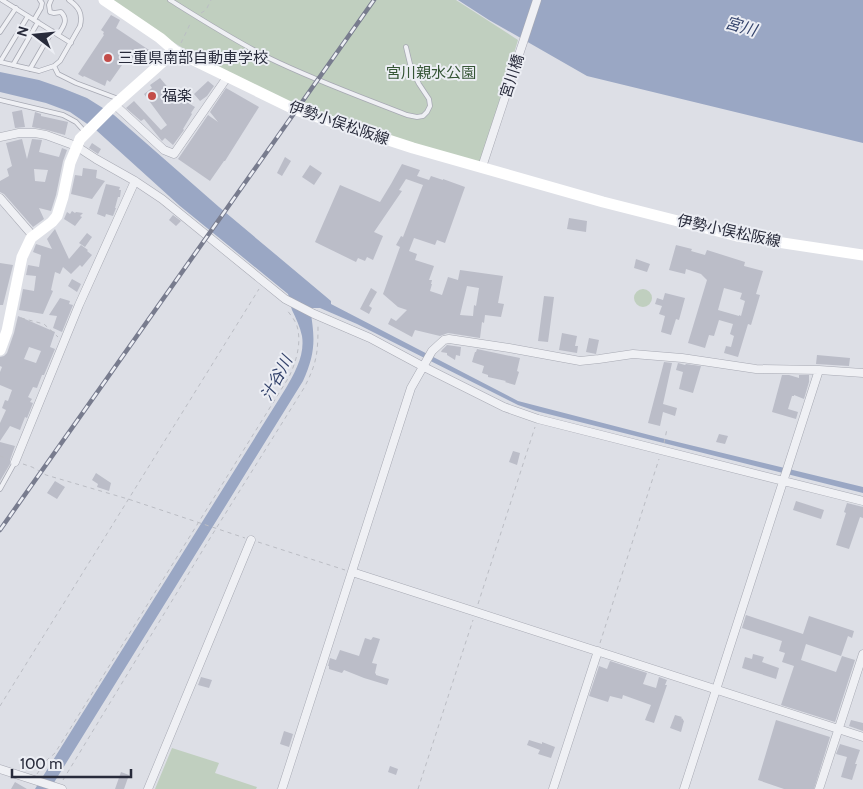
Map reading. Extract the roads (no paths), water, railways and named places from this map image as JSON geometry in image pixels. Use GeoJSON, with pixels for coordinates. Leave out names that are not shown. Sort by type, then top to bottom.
{"type":"FeatureCollection","features":[{"type":"Feature","properties":{"kind":"main road","name":"伊勢小俣松阪線"},"geometry":{"type":"LineString","coordinates":[[104,0],[177,48],[228,76],[305,113],[413,148],[603,202],[737,236],[863,255]]}},
{"type":"Feature","properties":{"kind":"main road"},"geometry":{"type":"LineString","coordinates":[[0,350],[7,331],[22,258],[33,236],[57,216],[76,146],[86,132],[177,48]]}},
{"type":"Feature","properties":{"kind":"street","name":"宮川橋"},"geometry":{"type":"LineString","coordinates":[[482,167],[537,0]]}},
{"type":"Feature","properties":{"kind":"street"},"geometry":{"type":"LineString","coordinates":[[116,104],[164,150],[174,154],[228,76]]}},
{"type":"Feature","properties":{"kind":"street"},"geometry":{"type":"LineString","coordinates":[[0,137],[35,132],[76,146],[162,199],[282,297],[317,315],[370,338],[504,407],[538,419],[662,448],[863,501]]}},
{"type":"Feature","properties":{"kind":"street"},"geometry":{"type":"LineString","coordinates":[[15,462],[79,305],[135,181]]}},
{"type":"Feature","properties":{"kind":"street"},"geometry":{"type":"LineString","coordinates":[[0,198],[33,236]]}},
{"type":"Feature","properties":{"kind":"street"},"geometry":{"type":"LineString","coordinates":[[282,789],[411,388],[432,351],[444,340],[449,339],[580,360],[633,354],[682,358],[756,369],[863,373]]}},
{"type":"Feature","properties":{"kind":"street"},"geometry":{"type":"LineString","coordinates":[[684,789],[819,370]]}},
{"type":"Feature","properties":{"kind":"street"},"geometry":{"type":"LineString","coordinates":[[148,789],[251,540]]}},
{"type":"Feature","properties":{"kind":"street"},"geometry":{"type":"LineString","coordinates":[[352,572],[863,737]]}},
{"type":"Feature","properties":{"kind":"street"},"geometry":{"type":"LineString","coordinates":[[553,789],[598,651]]}},
{"type":"Feature","properties":{"kind":"street"},"geometry":{"type":"LineString","coordinates":[[819,789],[863,654]]}},
{"type":"Feature","properties":{"kind":"street"},"geometry":{"type":"LineString","coordinates":[[0,768],[58,788]]}},
{"type":"Feature","properties":{"kind":"lane"},"geometry":{"type":"LineString","coordinates":[[1,0],[70,43]]}},
{"type":"Feature","properties":{"kind":"lane"},"geometry":{"type":"LineString","coordinates":[[13,65],[36,21],[42,3],[40,0]]}},
{"type":"Feature","properties":{"kind":"lane"},"geometry":{"type":"LineString","coordinates":[[51,0],[50,12],[61,12],[66,19],[58,35]]}},
{"type":"Feature","properties":{"kind":"lane"},"geometry":{"type":"LineString","coordinates":[[28,16],[0,62],[39,71],[54,66],[60,60],[80,26],[80,11],[69,0]]}},
{"type":"Feature","properties":{"kind":"lane"},"geometry":{"type":"LineString","coordinates":[[170,0],[269,58],[309,77],[407,115],[423,116],[428,112],[430,106],[429,99],[411,68],[406,47]]}},
{"type":"Feature","properties":{"kind":"lane"},"geometry":{"type":"LineString","coordinates":[[0,32],[16,8]]}},
{"type":"Feature","properties":{"kind":"lane"},"geometry":{"type":"LineString","coordinates":[[30,69],[52,31]]}},
{"type":"Feature","properties":{"kind":"lane"},"geometry":{"type":"LineString","coordinates":[[54,66],[58,74],[116,98],[116,104]]}},
{"type":"Feature","properties":{"kind":"lane"},"geometry":{"type":"LineString","coordinates":[[0,100],[63,115],[76,122],[86,132]]}},
{"type":"Feature","properties":{"kind":"lane"},"geometry":{"type":"LineString","coordinates":[[0,489],[15,462]]}},
{"type":"Feature","properties":{"kind":"water","name":"宮川"},"geometry":{"type":"Polygon","coordinates":[[[458,0],[863,0],[863,143],[587,76],[458,0]]]}},
{"type":"Feature","properties":{"kind":"water"},"geometry":{"type":"Polygon","coordinates":[[[0,72],[39,80],[62,88],[87,98],[114,115],[219,207],[331,301],[331,304],[518,401],[863,487],[863,493],[518,405],[357,324],[320,308],[310,308],[313,345],[310,362],[303,381],[51,789],[35,789],[286,388],[298,363],[303,343],[288,294],[180,206],[96,130],[70,112],[46,103],[0,92],[0,72]]]}},
{"type":"Feature","properties":{"kind":"railway"},"geometry":{"type":"LineString","coordinates":[[0,530],[374,0]]}},
{"type":"Feature","properties":{"kind":"place","name":"三重県南部自動車学校"},"geometry":{"type":"Point","coordinates":[108,58]}},
{"type":"Feature","properties":{"kind":"place","name":"福楽"},"geometry":{"type":"Point","coordinates":[152,96]}},
{"type":"Feature","properties":{"kind":"park label","name":"宮川親水公園"},"geometry":{"type":"Point","coordinates":[431,73]}},
{"type":"Feature","properties":{"kind":"water label","name":"汁谷川"},"geometry":{"type":"Point","coordinates":[276,378]}}]}
